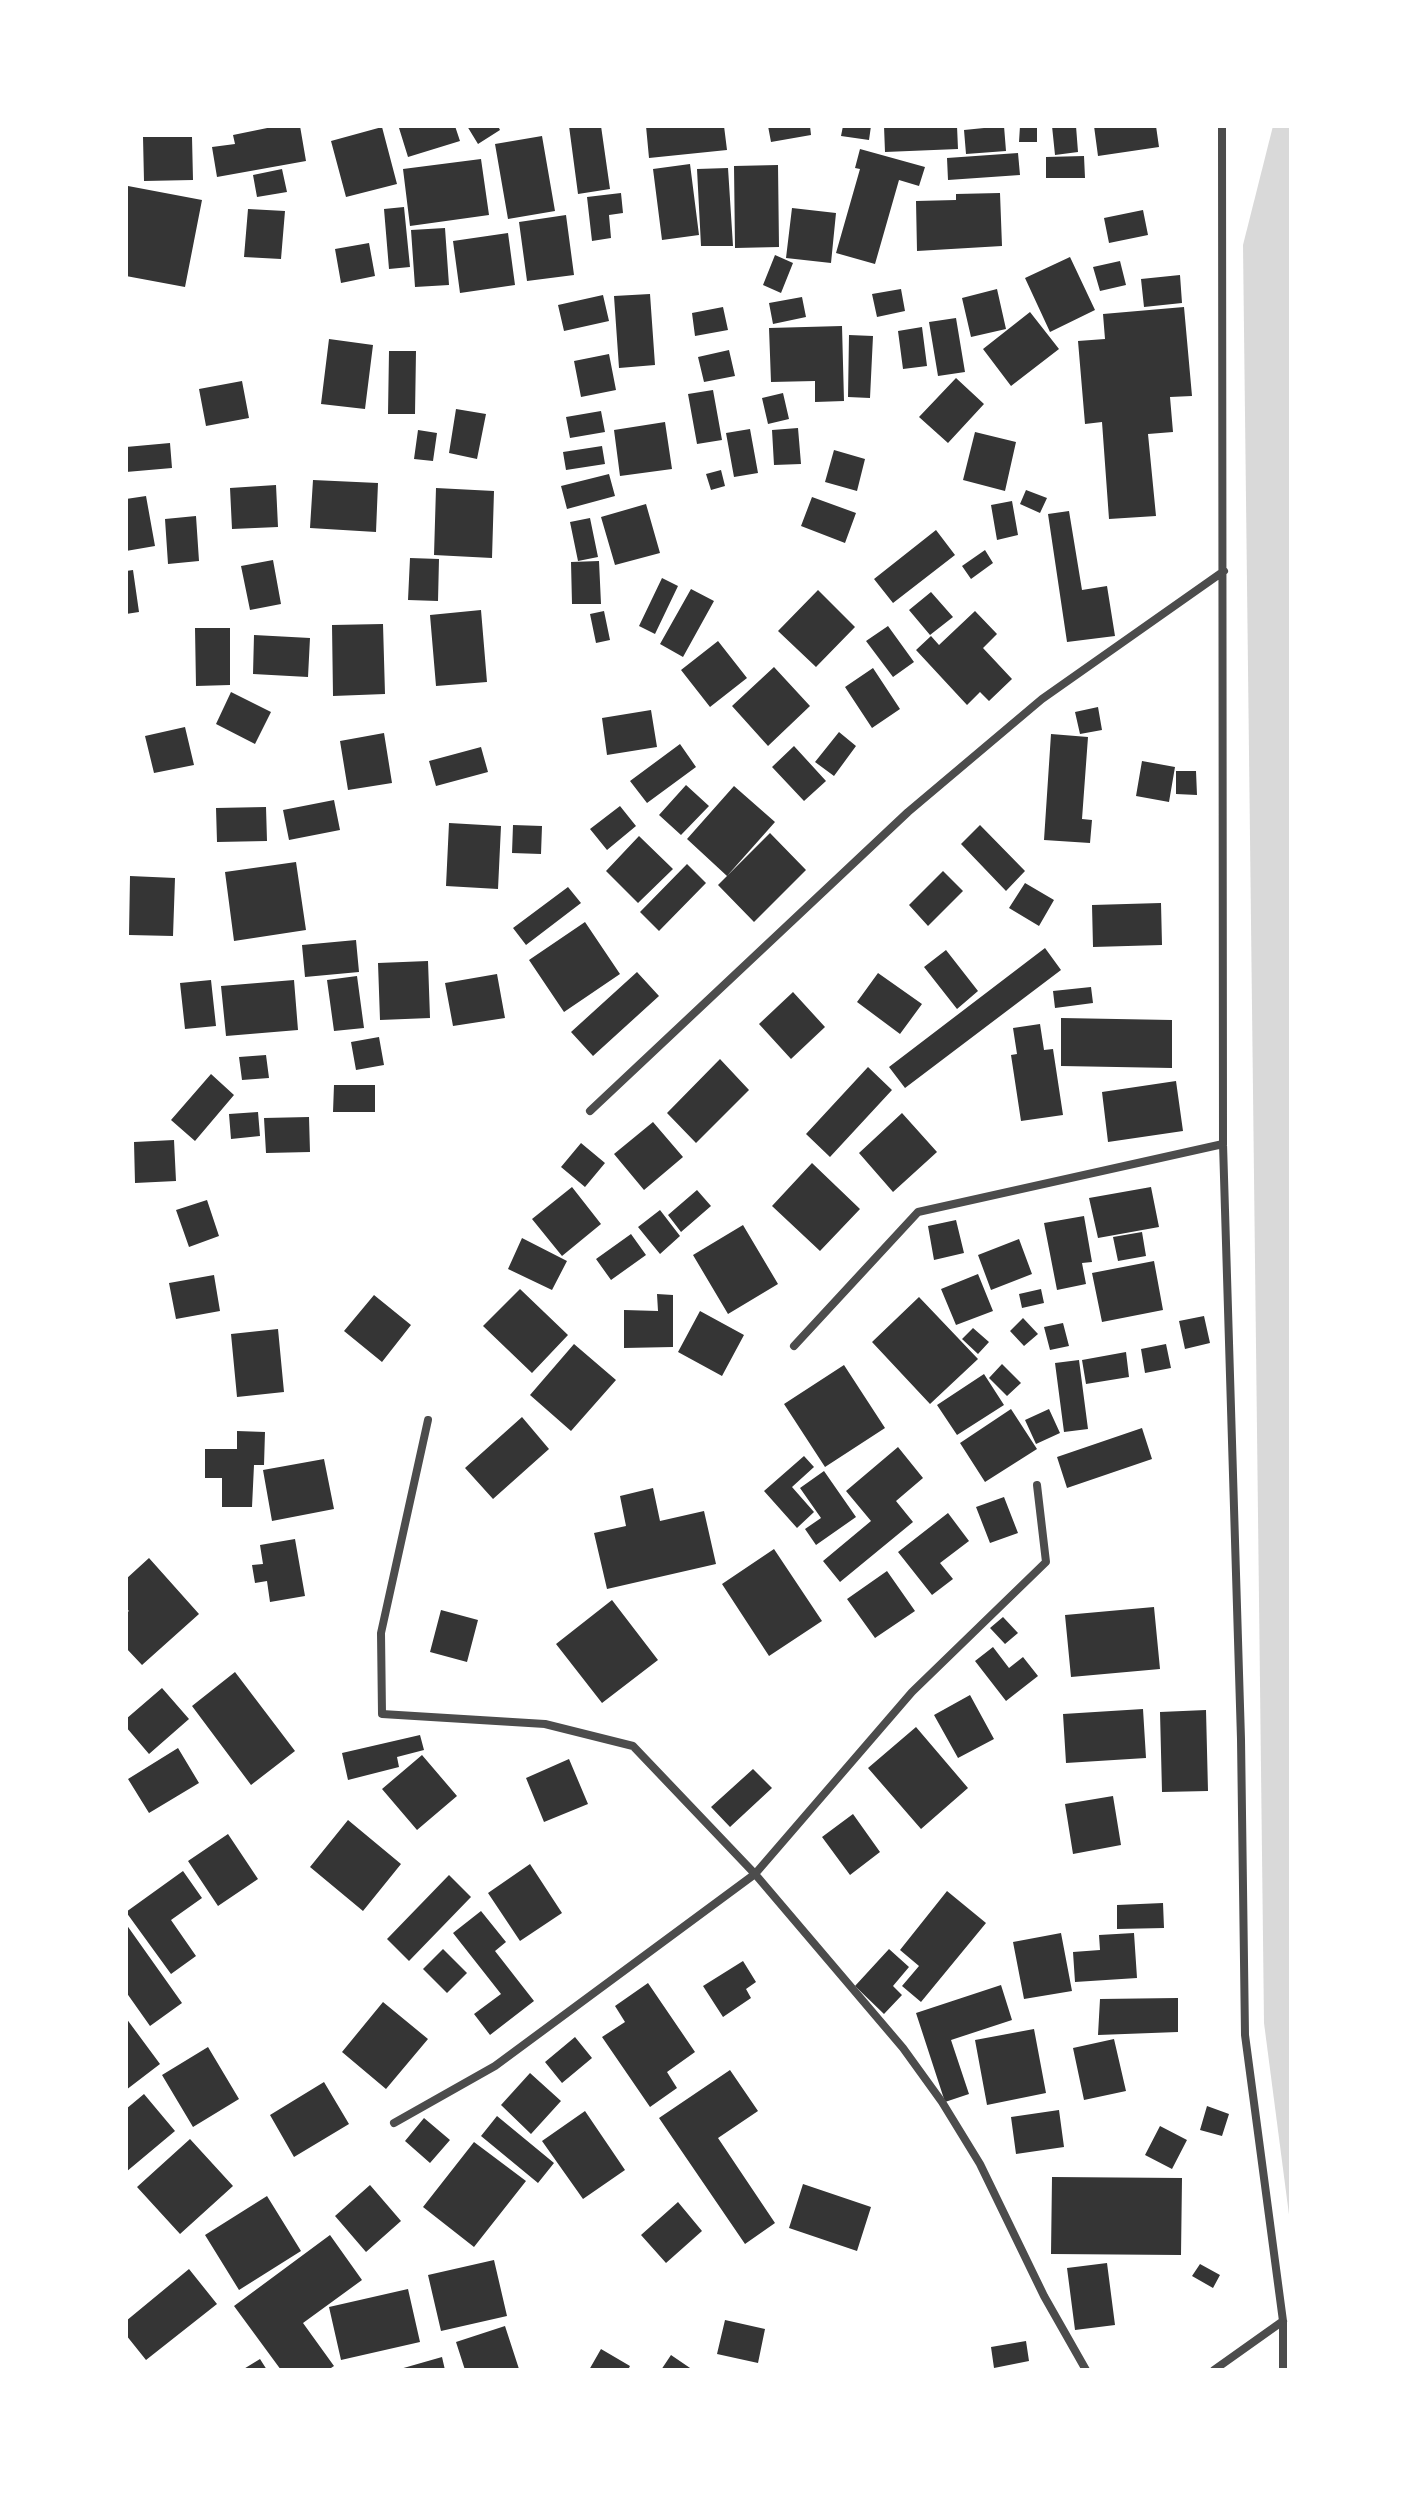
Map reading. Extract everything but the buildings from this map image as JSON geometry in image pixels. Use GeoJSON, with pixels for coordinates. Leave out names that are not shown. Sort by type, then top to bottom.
{"type":"FeatureCollection","features":[{"type":"Feature","properties":{"kind":"street"},"geometry":{"type":"LineString","coordinates":[[1222,126],[1223,1144],[1241,1739],[1245,2035],[1283,2321],[1283,2370]]}},
{"type":"Feature","properties":{"kind":"street"},"geometry":{"type":"LineString","coordinates":[[590,1111],[921,802],[1042,699],[1224,571]]}},
{"type":"Feature","properties":{"kind":"street"},"geometry":{"type":"LineString","coordinates":[[794,1346],[918,1212],[1223,1144]]}},
{"type":"Feature","properties":{"kind":"street"},"geometry":{"type":"LineString","coordinates":[[428,1420],[381,1633],[382,1714],[545,1724],[633,1746],[755,1874],[903,2048],[942,2102],[980,2164],[1044,2296],[1086,2370]]}},
{"type":"Feature","properties":{"kind":"street"},"geometry":{"type":"LineString","coordinates":[[394,2123],[495,2066],[755,1874],[912,1692],[1046,1562],[1037,1485]]}},
{"type":"Feature","properties":{"kind":"street"},"geometry":{"type":"LineString","coordinates":[[1214,2370],[1283,2321]]}},
{"type":"Feature","properties":{"kind":"shaded area"},"geometry":{"type":"Polygon","coordinates":[[[1273,126],[1291,126],[1291,2230],[1264,2023],[1243,245],[1273,126]]]}}]}
